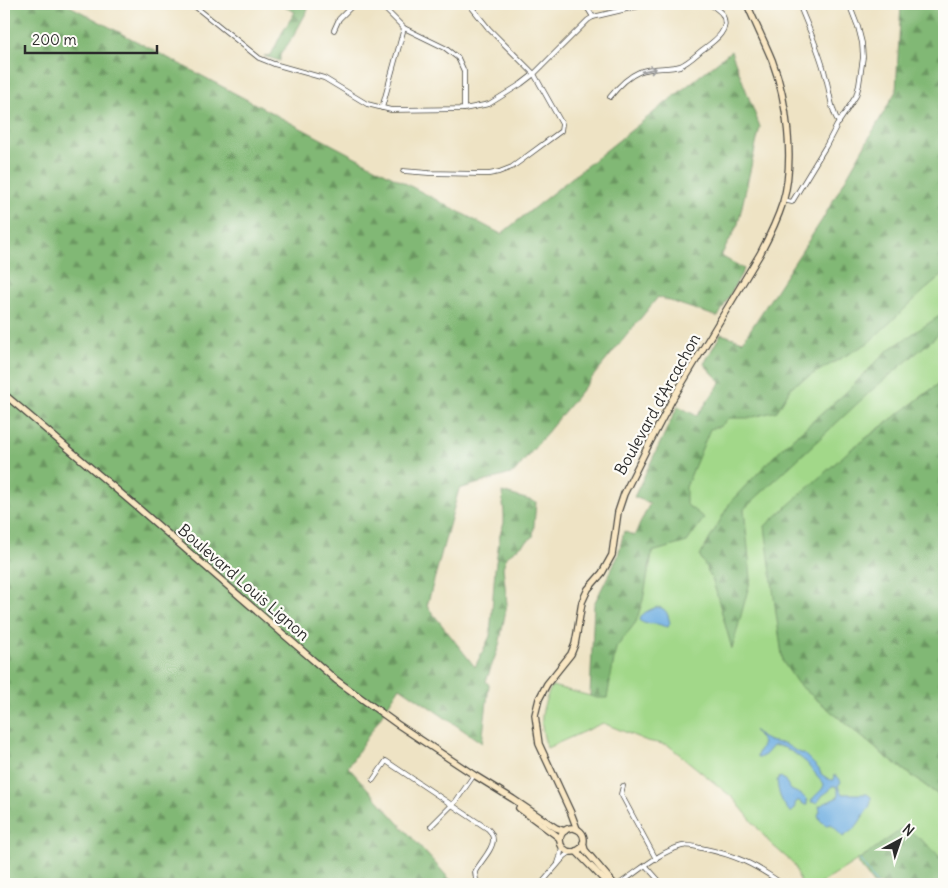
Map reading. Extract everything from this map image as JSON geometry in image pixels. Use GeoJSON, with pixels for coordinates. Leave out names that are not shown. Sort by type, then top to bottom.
{"type":"FeatureCollection","features":[{"type":"Feature","properties":{"kind":"main road","name":"Boulevard d'Arcachon"},"geometry":{"type":"LineString","coordinates":[[577,829],[539,744],[535,715],[539,699],[547,684],[571,654],[575,644],[582,602],[588,589],[602,573],[612,555],[618,512],[628,486],[672,400],[760,254],[772,230],[783,200],[788,171],[789,140],[781,92],[772,60],[747,4]]}},
{"type":"Feature","properties":{"kind":"main road","name":"Boulevard Louis Lignon"},"geometry":{"type":"LineString","coordinates":[[4,394],[336,680],[397,724],[475,776]]}},
{"type":"Feature","properties":{"kind":"main road"},"geometry":{"type":"LineString","coordinates":[[475,776],[556,828],[566,830],[577,829],[582,833],[585,850],[614,884]]}},
{"type":"Feature","properties":{"kind":"main road"},"geometry":{"type":"LineString","coordinates":[[475,776],[556,835],[568,851],[581,848],[583,843]]}},
{"type":"Feature","properties":{"kind":"main road"},"geometry":{"type":"LineString","coordinates":[[561,843],[562,834],[571,821],[571,813]]}},
{"type":"Feature","properties":{"kind":"main road"},"geometry":{"type":"LineString","coordinates":[[574,851],[608,884]]}},
{"type":"Feature","properties":{"kind":"street"},"geometry":{"type":"LineString","coordinates":[[192,4],[259,58],[324,78],[367,104],[391,110],[464,109],[489,104],[534,74],[588,20],[593,17],[646,4]]}},
{"type":"Feature","properties":{"kind":"street"},"geometry":{"type":"LineString","coordinates":[[334,30],[339,19],[354,4]]}},
{"type":"Feature","properties":{"kind":"street"},"geometry":{"type":"LineString","coordinates":[[380,4],[404,28],[444,48],[458,58],[464,71],[464,109]]}},
{"type":"Feature","properties":{"kind":"street"},"geometry":{"type":"LineString","coordinates":[[403,171],[489,174],[512,167],[561,131],[562,124],[534,74],[489,29],[469,4]]}},
{"type":"Feature","properties":{"kind":"street"},"geometry":{"type":"LineString","coordinates":[[584,4],[593,17]]}},
{"type":"Feature","properties":{"kind":"street"},"geometry":{"type":"LineString","coordinates":[[610,97],[621,84],[636,73],[646,69],[672,68],[682,65],[717,38],[723,32],[724,19],[721,12],[710,4]]}},
{"type":"Feature","properties":{"kind":"street"},"geometry":{"type":"LineString","coordinates":[[798,4],[826,75],[834,116],[839,123]]}},
{"type":"Feature","properties":{"kind":"street"},"geometry":{"type":"LineString","coordinates":[[783,200],[792,202],[858,91],[863,57],[860,34],[849,4]]}},
{"type":"Feature","properties":{"kind":"street"},"geometry":{"type":"LineString","coordinates":[[382,108],[404,28]]}},
{"type":"Feature","properties":{"kind":"street"},"geometry":{"type":"LineString","coordinates":[[373,780],[386,761],[490,830],[493,837],[492,846],[475,872],[476,880],[480,884]]}},
{"type":"Feature","properties":{"kind":"street"},"geometry":{"type":"LineString","coordinates":[[431,826],[453,805],[475,776]]}},
{"type":"Feature","properties":{"kind":"street"},"geometry":{"type":"LineString","coordinates":[[623,786],[621,794],[656,858]]}},
{"type":"Feature","properties":{"kind":"street"},"geometry":{"type":"LineString","coordinates":[[555,867],[560,857],[561,843]]}},
{"type":"Feature","properties":{"kind":"street"},"geometry":{"type":"LineString","coordinates":[[619,884],[656,858],[682,846],[692,846],[740,859],[760,868],[782,884]]}},
{"type":"Feature","properties":{"kind":"street"},"geometry":{"type":"LineString","coordinates":[[542,884],[555,867],[574,851]]}},
{"type":"Feature","properties":{"kind":"street"},"geometry":{"type":"LineString","coordinates":[[646,866],[662,884]]}},
{"type":"Feature","properties":{"kind":"green space"},"geometry":{"type":"Polygon","coordinates":[[[4,4],[66,4],[501,234],[731,51],[760,127],[738,224],[721,256],[744,269],[718,317],[658,297],[514,473],[459,489],[427,606],[475,667],[490,636],[495,569],[500,534],[504,523],[502,492],[536,502],[533,537],[507,556],[503,567],[507,604],[499,646],[486,681],[489,685],[482,743],[400,687],[348,767],[454,884],[4,884],[4,4]]]}},
{"type":"Feature","properties":{"kind":"green space"},"geometry":{"type":"Polygon","coordinates":[[[278,4],[286,4],[296,8],[298,4],[311,4],[293,37],[280,55],[280,61],[264,56],[271,55],[295,12],[278,4]]]}},
{"type":"Feature","properties":{"kind":"green space"},"geometry":{"type":"Polygon","coordinates":[[[901,4],[944,4],[944,274],[868,343],[792,386],[777,411],[749,418],[729,418],[721,426],[710,429],[686,487],[686,504],[704,518],[687,542],[652,552],[643,600],[636,622],[616,648],[607,698],[590,696],[594,604],[618,556],[624,531],[634,536],[650,503],[634,497],[678,406],[697,416],[721,382],[704,364],[721,334],[743,341],[822,220],[896,91],[901,4]]]}},
{"type":"Feature","properties":{"kind":"green space"},"geometry":{"type":"Polygon","coordinates":[[[944,274],[944,380],[850,450],[798,684],[886,757],[944,799],[944,878],[901,832],[820,884],[801,884],[794,864],[770,843],[733,798],[668,745],[647,741],[603,723],[547,748],[542,723],[543,709],[552,686],[594,697],[597,674],[650,568],[652,552],[721,382],[704,364],[721,334],[742,341],[926,289],[944,274]]]}},
{"type":"Feature","properties":{"kind":"green space"},"geometry":{"type":"Polygon","coordinates":[[[944,313],[944,330],[872,390],[744,509],[751,578],[732,649],[713,581],[700,556],[731,501],[783,447],[843,395],[887,351],[944,313]]]}},
{"type":"Feature","properties":{"kind":"green space"},"geometry":{"type":"Polygon","coordinates":[[[944,380],[944,799],[886,757],[798,684],[783,662],[765,526],[850,450],[944,380]]]}},
{"type":"Feature","properties":{"kind":"green space"},"geometry":{"type":"Polygon","coordinates":[[[905,827],[941,859],[945,866],[944,884],[873,884],[857,861],[905,827]]]}},
{"type":"Feature","properties":{"kind":"water"},"geometry":{"type":"Polygon","coordinates":[[[657,607],[663,609],[669,617],[670,623],[668,627],[640,621],[644,613],[657,607]]]}},
{"type":"Feature","properties":{"kind":"water"},"geometry":{"type":"Polygon","coordinates":[[[754,730],[769,741],[785,744],[804,754],[819,769],[821,774],[830,780],[834,780],[835,775],[841,782],[838,786],[842,794],[867,794],[871,797],[869,808],[859,823],[843,837],[831,824],[826,826],[818,815],[820,811],[819,806],[838,797],[836,786],[832,786],[817,803],[811,802],[824,784],[808,764],[782,747],[773,746],[765,755],[757,758],[763,743],[754,730]]]}},
{"type":"Feature","properties":{"kind":"water"},"geometry":{"type":"Polygon","coordinates":[[[780,777],[784,779],[791,790],[802,795],[807,800],[807,805],[797,801],[795,809],[790,812],[784,805],[779,793],[777,780],[780,777]]]}},
{"type":"Feature","properties":{"kind":"waterway"},"geometry":{"type":"LineString","coordinates":[[860,860],[877,884]]}}]}
